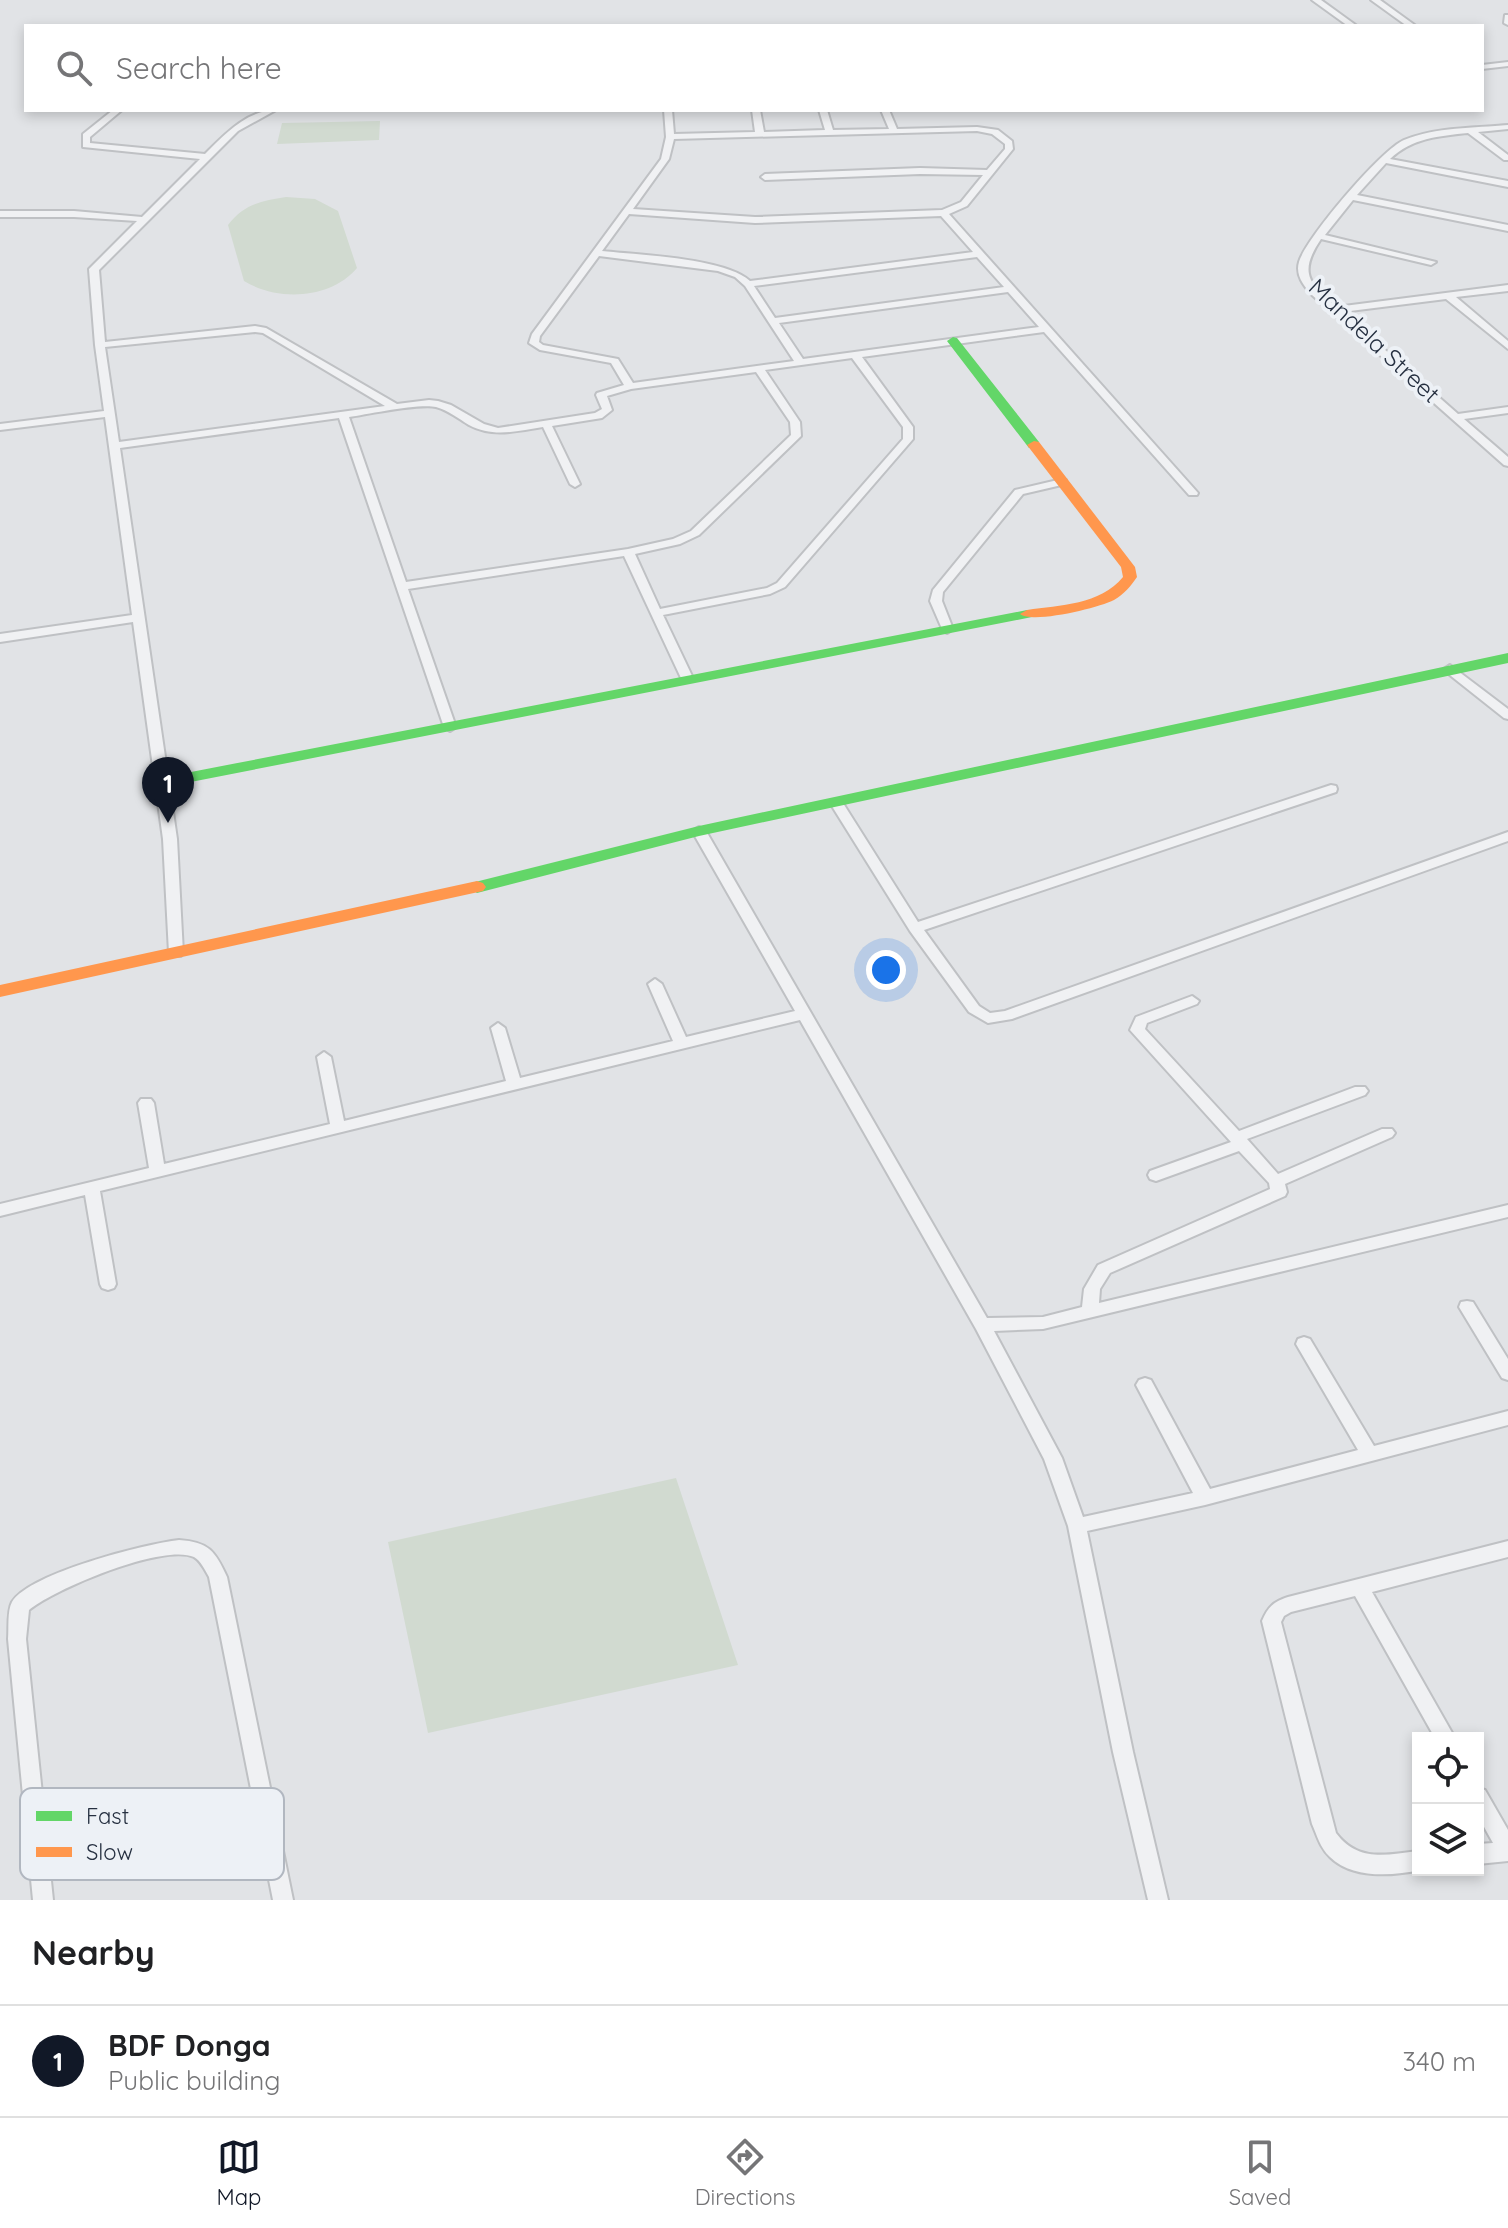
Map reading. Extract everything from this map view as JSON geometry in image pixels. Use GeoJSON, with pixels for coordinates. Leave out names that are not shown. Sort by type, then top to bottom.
{"type":"FeatureCollection","features":[{"type":"Feature","properties":{"kind":"street"},"geometry":{"type":"LineString","coordinates":[[1316,0],[1350,24]]}},
{"type":"Feature","properties":{"kind":"street"},"geometry":{"type":"LineString","coordinates":[[1375,0],[1409,24]]}},
{"type":"Feature","properties":{"kind":"street"},"geometry":{"type":"LineString","coordinates":[[1484,67],[1508,64]]}},
{"type":"Feature","properties":{"kind":"street"},"geometry":{"type":"LineString","coordinates":[[116,112],[86,136],[86,145],[205,157]]}},
{"type":"Feature","properties":{"kind":"street"},"geometry":{"type":"LineString","coordinates":[[176,953],[170,839],[109,413],[94,269],[235,129],[268,112]]}},
{"type":"Feature","properties":{"kind":"street"},"geometry":{"type":"LineString","coordinates":[[630,386],[615,361],[534,343],[535,336],[665,159],[670,137],[668,112]]}},
{"type":"Feature","properties":{"kind":"street"},"geometry":{"type":"LineString","coordinates":[[756,112],[760,135]]}},
{"type":"Feature","properties":{"kind":"street"},"geometry":{"type":"LineString","coordinates":[[824,112],[830,133]]}},
{"type":"Feature","properties":{"kind":"street"},"geometry":{"type":"LineString","coordinates":[[886,112],[894,131]]}},
{"type":"Feature","properties":{"kind":"street","name":"Mandela Street"},"geometry":{"type":"LineString","coordinates":[[1508,127],[1412,140],[1396,147],[1319,236],[1304,259],[1302,271],[1308,286],[1508,463]]}},
{"type":"Feature","properties":{"kind":"street"},"geometry":{"type":"LineString","coordinates":[[628,211],[755,220],[943,213],[964,204],[1009,149],[1005,137],[977,129],[670,137]]}},
{"type":"Feature","properties":{"kind":"street"},"geometry":{"type":"LineString","coordinates":[[1471,131],[1507,158]]}},
{"type":"Feature","properties":{"kind":"street"},"geometry":{"type":"LineString","coordinates":[[1384,160],[1508,184]]}},
{"type":"Feature","properties":{"kind":"street"},"geometry":{"type":"LineString","coordinates":[[765,177],[920,171],[987,173]]}},
{"type":"Feature","properties":{"kind":"street"},"geometry":{"type":"LineString","coordinates":[[1353,197],[1508,228]]}},
{"type":"Feature","properties":{"kind":"street"},"geometry":{"type":"LineString","coordinates":[[943,213],[1193,493]]}},
{"type":"Feature","properties":{"kind":"street"},"geometry":{"type":"LineString","coordinates":[[0,214],[74,214],[141,219]]}},
{"type":"Feature","properties":{"kind":"street"},"geometry":{"type":"LineString","coordinates":[[1319,236],[1431,262]]}},
{"type":"Feature","properties":{"kind":"street"},"geometry":{"type":"LineString","coordinates":[[598,253],[720,268],[738,275],[748,284],[800,363]]}},
{"type":"Feature","properties":{"kind":"street"},"geometry":{"type":"LineString","coordinates":[[748,284],[979,254]]}},
{"type":"Feature","properties":{"kind":"street"},"geometry":{"type":"LineString","coordinates":[[1335,310],[1508,288]]}},
{"type":"Feature","properties":{"kind":"street"},"geometry":{"type":"LineString","coordinates":[[773,321],[1009,289]]}},
{"type":"Feature","properties":{"kind":"street"},"geometry":{"type":"LineString","coordinates":[[1449,296],[1508,346]]}},
{"type":"Feature","properties":{"kind":"street"},"geometry":{"type":"LineString","coordinates":[[100,345],[255,329],[266,331],[394,407]]}},
{"type":"Feature","properties":{"kind":"street"},"geometry":{"type":"LineString","coordinates":[[114,446],[437,403],[490,431],[546,424],[605,413],[601,395],[630,386],[1045,329]]}},
{"type":"Feature","properties":{"kind":"street"},"geometry":{"type":"LineString","coordinates":[[160,783],[1109,598],[1122,591],[1130,577],[1128,567],[953,341]]}},
{"type":"Feature","properties":{"kind":"street"},"geometry":{"type":"LineString","coordinates":[[657,613],[770,591],[781,585],[908,439],[908,427],[855,355]]}},
{"type":"Feature","properties":{"kind":"street"},"geometry":{"type":"LineString","coordinates":[[404,586],[628,552],[676,542],[695,533],[796,436],[795,422],[759,369]]}},
{"type":"Feature","properties":{"kind":"street"},"geometry":{"type":"LineString","coordinates":[[1457,417],[1508,410]]}},
{"type":"Feature","properties":{"kind":"street"},"geometry":{"type":"LineString","coordinates":[[0,427],[109,413]]}},
{"type":"Feature","properties":{"kind":"street"},"geometry":{"type":"LineString","coordinates":[[343,414],[450,727]]}},
{"type":"Feature","properties":{"kind":"street"},"geometry":{"type":"LineString","coordinates":[[546,424],[575,484]]}},
{"type":"Feature","properties":{"kind":"street"},"geometry":{"type":"LineString","coordinates":[[947,629],[936,601],[937,592],[1019,492],[1062,482]]}},
{"type":"Feature","properties":{"kind":"street"},"geometry":{"type":"LineString","coordinates":[[628,552],[687,678]]}},
{"type":"Feature","properties":{"kind":"street"},"geometry":{"type":"LineString","coordinates":[[0,638],[137,618]]}},
{"type":"Feature","properties":{"kind":"street"},"geometry":{"type":"LineString","coordinates":[[0,991],[1508,658]]}},
{"type":"Feature","properties":{"kind":"street"},"geometry":{"type":"LineString","coordinates":[[1454,672],[1508,667]]}},
{"type":"Feature","properties":{"kind":"street"},"geometry":{"type":"LineString","coordinates":[[1454,672],[1508,715]]}},
{"type":"Feature","properties":{"kind":"street"},"geometry":{"type":"LineString","coordinates":[[915,928],[1331,789]]}},
{"type":"Feature","properties":{"kind":"street"},"geometry":{"type":"LineString","coordinates":[[839,808],[915,928],[978,1014],[997,1018],[1508,836]]}},
{"type":"Feature","properties":{"kind":"street"},"geometry":{"type":"LineString","coordinates":[[702,836],[982,1325],[1053,1458],[1077,1526],[1123,1752],[1158,1900]]}},
{"type":"Feature","properties":{"kind":"street"},"geometry":{"type":"LineString","coordinates":[[655,984],[682,1044]]}},
{"type":"Feature","properties":{"kind":"street"},"geometry":{"type":"LineString","coordinates":[[1090,1312],[1092,1289],[1104,1269],[1273,1196],[1279,1189],[1276,1181],[1240,1140],[1137,1030],[1138,1022],[1192,1001]]}},
{"type":"Feature","properties":{"kind":"street"},"geometry":{"type":"LineString","coordinates":[[0,1210],[803,1014]]}},
{"type":"Feature","properties":{"kind":"street"},"geometry":{"type":"LineString","coordinates":[[498,1028],[514,1084]]}},
{"type":"Feature","properties":{"kind":"street"},"geometry":{"type":"LineString","coordinates":[[324,1057],[338,1127]]}},
{"type":"Feature","properties":{"kind":"street"},"geometry":{"type":"LineString","coordinates":[[1156,1175],[1360,1091]]}},
{"type":"Feature","properties":{"kind":"street"},"geometry":{"type":"LineString","coordinates":[[146,1103],[157,1171]]}},
{"type":"Feature","properties":{"kind":"street"},"geometry":{"type":"LineString","coordinates":[[1276,1181],[1387,1133]]}},
{"type":"Feature","properties":{"kind":"street"},"geometry":{"type":"LineString","coordinates":[[91,1187],[108,1284]]}},
{"type":"Feature","properties":{"kind":"street"},"geometry":{"type":"LineString","coordinates":[[982,1325],[1032,1325],[1508,1211]]}},
{"type":"Feature","properties":{"kind":"street"},"geometry":{"type":"LineString","coordinates":[[1467,1307],[1508,1373]]}},
{"type":"Feature","properties":{"kind":"street"},"geometry":{"type":"LineString","coordinates":[[1304,1344],[1370,1455]]}},
{"type":"Feature","properties":{"kind":"street"},"geometry":{"type":"LineString","coordinates":[[1145,1385],[1205,1498]]}},
{"type":"Feature","properties":{"kind":"street"},"geometry":{"type":"LineString","coordinates":[[1077,1526],[1205,1498],[1508,1418]]}},
{"type":"Feature","properties":{"kind":"street"},"geometry":{"type":"LineString","coordinates":[[32,1788],[17,1639],[20,1606],[46,1585],[153,1550],[176,1547],[195,1549],[209,1557],[218,1577],[260,1788]]}},
{"type":"Feature","properties":{"kind":"street"},"geometry":{"type":"LineString","coordinates":[[1412,1862],[1370,1865],[1349,1861],[1334,1851],[1322,1824],[1272,1628],[1273,1614],[1277,1610],[1360,1587],[1508,1549]]}},
{"type":"Feature","properties":{"kind":"street"},"geometry":{"type":"LineString","coordinates":[[1360,1587],[1442,1732]]}},
{"type":"Feature","properties":{"kind":"street"},"geometry":{"type":"LineString","coordinates":[[1482,1804],[1508,1850],[1484,1853]]}},
{"type":"Feature","properties":{"kind":"street"},"geometry":{"type":"LineString","coordinates":[[41,1880],[43,1900]]}},
{"type":"Feature","properties":{"kind":"street"},"geometry":{"type":"LineString","coordinates":[[279,1880],[283,1900]]}},
{"type":"Feature","properties":{"kind":"shaded area"},"geometry":{"type":"Polygon","coordinates":[[[380,121],[379,140],[277,144],[282,123],[380,121]]]}},
{"type":"Feature","properties":{"kind":"shaded area"},"geometry":{"type":"Polygon","coordinates":[[[286,197],[315,199],[338,211],[357,268],[346,278],[333,286],[304,294],[272,292],[244,281],[228,225],[240,212],[254,205],[286,197]]]}},
{"type":"Feature","properties":{"kind":"shaded area"},"geometry":{"type":"Polygon","coordinates":[[[676,1478],[738,1665],[428,1733],[388,1542],[676,1478]]]}},
{"type":"Feature","properties":{"kind":"traffic: fast"},"geometry":{"type":"LineString","coordinates":[[953,341],[1034,445]]}},
{"type":"Feature","properties":{"kind":"traffic: fast"},"geometry":{"type":"LineString","coordinates":[[160,783],[1027,614]]}},
{"type":"Feature","properties":{"kind":"traffic: fast"},"geometry":{"type":"LineString","coordinates":[[477,887],[699,831],[1508,658]]}},
{"type":"Feature","properties":{"kind":"traffic: slow"},"geometry":{"type":"LineString","coordinates":[[1027,614],[1098,601],[1122,588],[1130,577],[1128,567],[1034,445]]}},
{"type":"Feature","properties":{"kind":"traffic: slow"},"geometry":{"type":"LineString","coordinates":[[0,991],[477,887]]}},
{"type":"Feature","properties":{"kind":"place","name":"BDF Donga"},"geometry":{"type":"Point","coordinates":[168,823]}}]}
